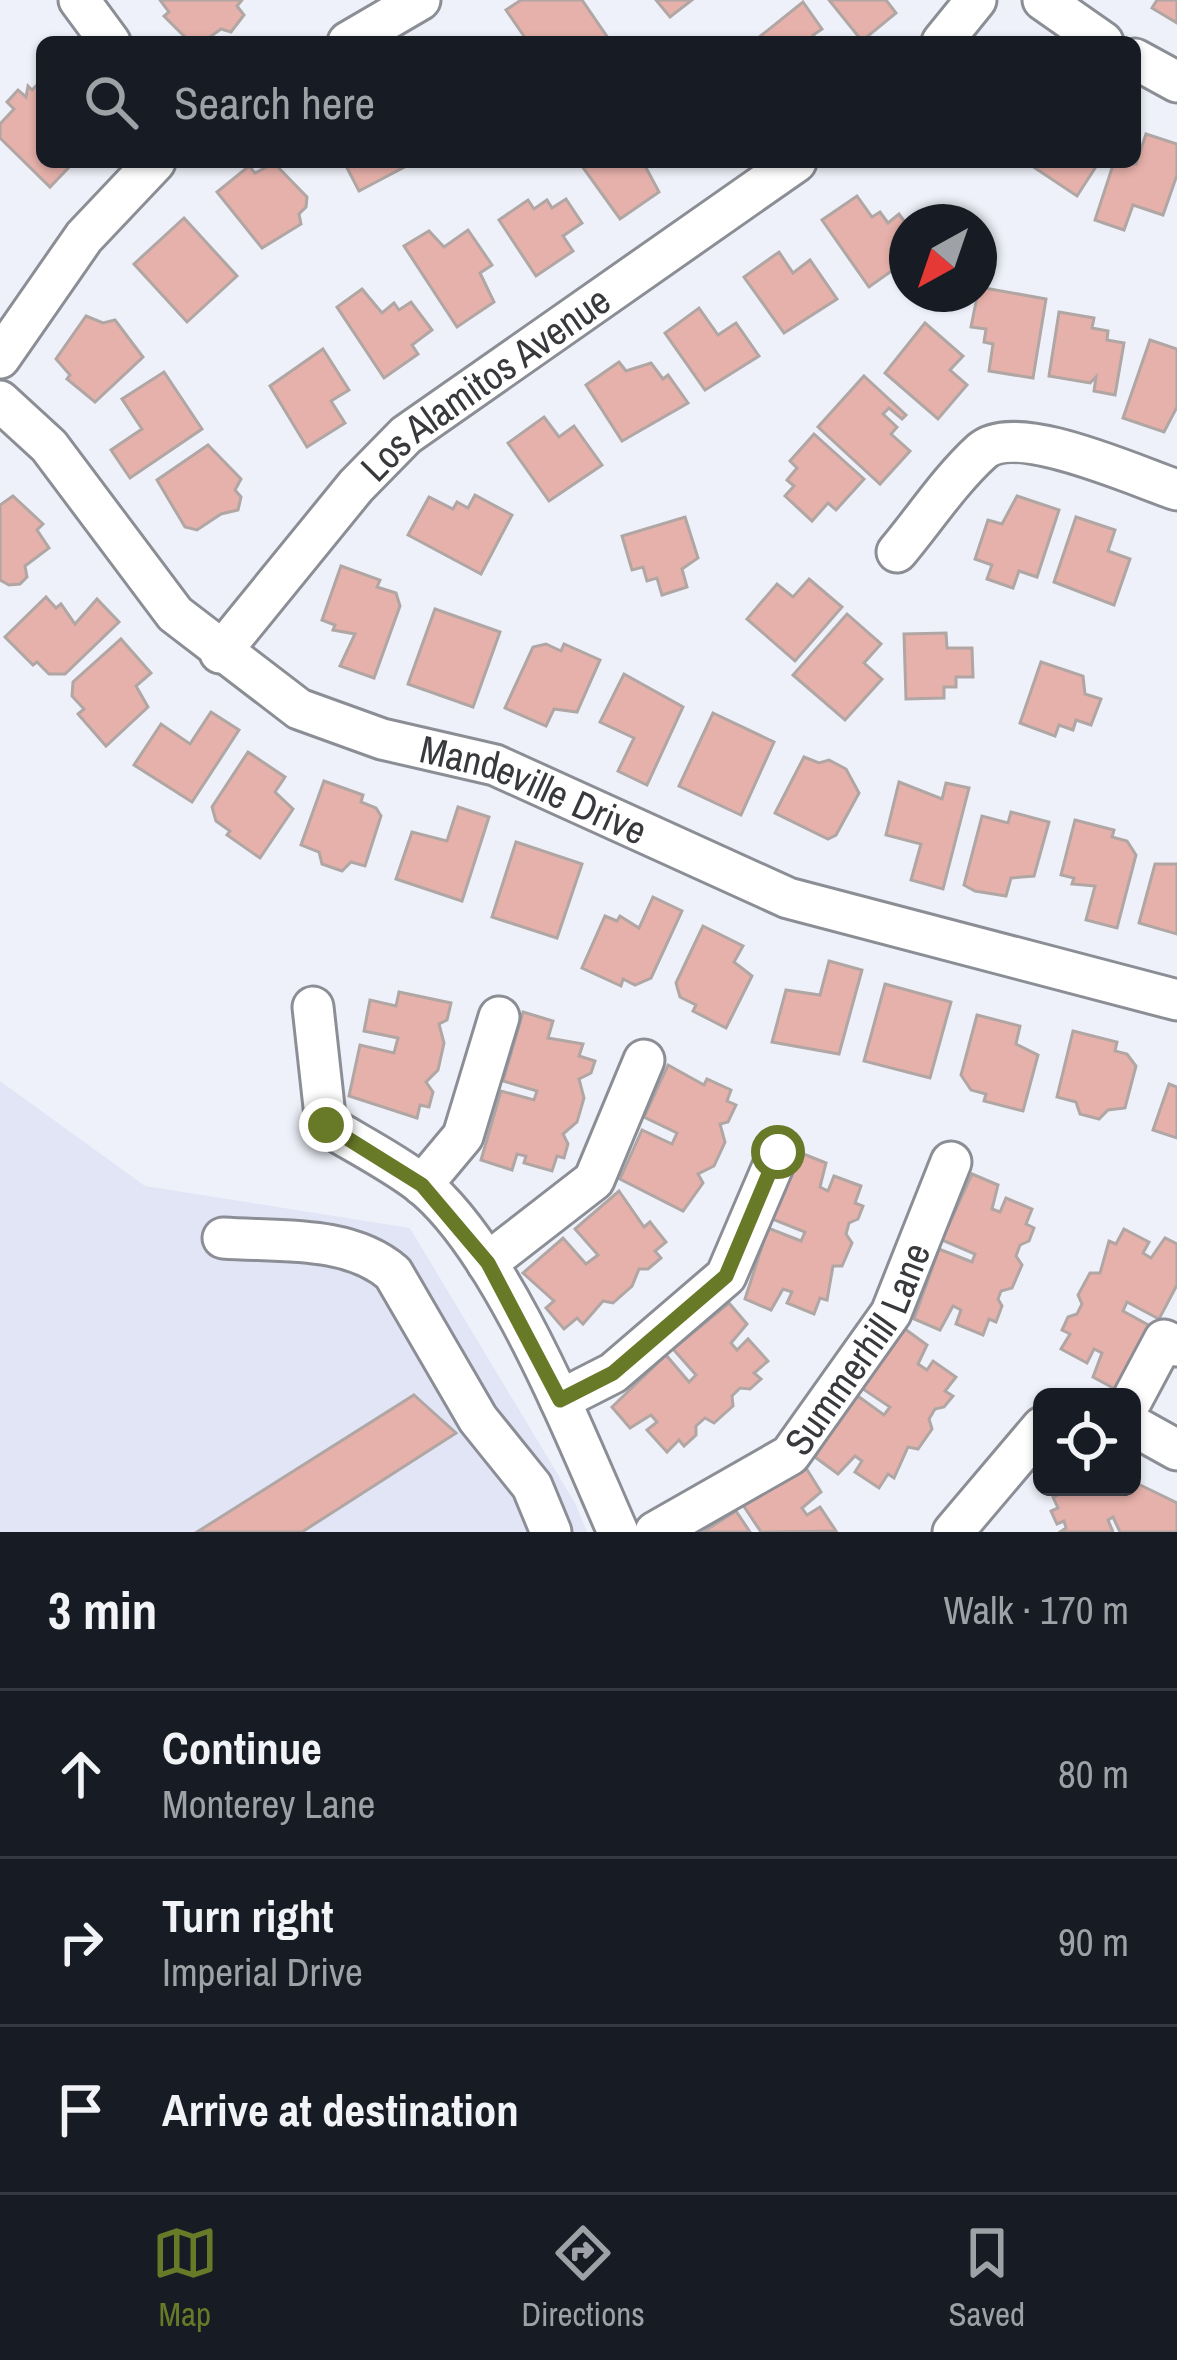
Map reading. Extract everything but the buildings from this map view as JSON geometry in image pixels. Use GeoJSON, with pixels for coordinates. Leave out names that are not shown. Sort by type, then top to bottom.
{"type":"FeatureCollection","features":[{"type":"Feature","properties":{"kind":"street"},"geometry":{"type":"LineString","coordinates":[[79,0],[106,36]]}},
{"type":"Feature","properties":{"kind":"street"},"geometry":{"type":"LineString","coordinates":[[358,36],[420,0]]}},
{"type":"Feature","properties":{"kind":"street"},"geometry":{"type":"LineString","coordinates":[[947,36],[976,0]]}},
{"type":"Feature","properties":{"kind":"street"},"geometry":{"type":"LineString","coordinates":[[1043,0],[1094,36]]}},
{"type":"Feature","properties":{"kind":"street"},"geometry":{"type":"LineString","coordinates":[[1141,62],[1177,82]]}},
{"type":"Feature","properties":{"kind":"street"},"geometry":{"type":"LineString","coordinates":[[0,358],[84,237],[148,168]]}},
{"type":"Feature","properties":{"kind":"street","name":"Los Alamitos Avenue"},"geometry":{"type":"LineString","coordinates":[[220,653],[356,486],[406,435],[787,168]]}},
{"type":"Feature","properties":{"kind":"street","name":"Mandeville Drive"},"geometry":{"type":"LineString","coordinates":[[0,401],[50,446],[133,564],[175,614],[299,709],[382,739],[495,765],[788,898],[1177,1000]]}},
{"type":"Feature","properties":{"kind":"street"},"geometry":{"type":"LineString","coordinates":[[897,552],[984,449],[1007,439],[1033,442],[1177,490]]}},
{"type":"Feature","properties":{"kind":"street"},"geometry":{"type":"LineString","coordinates":[[313,1007],[326,1125],[422,1185],[488,1263],[560,1400],[618,1532]]}},
{"type":"Feature","properties":{"kind":"street"},"geometry":{"type":"LineString","coordinates":[[422,1185],[463,1136],[499,1017]]}},
{"type":"Feature","properties":{"kind":"street"},"geometry":{"type":"LineString","coordinates":[[488,1263],[594,1180],[644,1060]]}},
{"type":"Feature","properties":{"kind":"street"},"geometry":{"type":"LineString","coordinates":[[560,1400],[613,1373],[726,1276],[778,1152]]}},
{"type":"Feature","properties":{"kind":"street","name":"Summerhill Lane"},"geometry":{"type":"LineString","coordinates":[[655,1532],[790,1455],[891,1313],[952,1162]]}},
{"type":"Feature","properties":{"kind":"street"},"geometry":{"type":"LineString","coordinates":[[223,1238],[343,1247],[378,1260],[393,1274],[478,1419],[532,1486],[551,1532]]}},
{"type":"Feature","properties":{"kind":"street"},"geometry":{"type":"LineString","coordinates":[[1139,1388],[1172,1334]]}},
{"type":"Feature","properties":{"kind":"street"},"geometry":{"type":"LineString","coordinates":[[1141,1430],[1177,1450]]}},
{"type":"Feature","properties":{"kind":"street"},"geometry":{"type":"LineString","coordinates":[[971,1526],[1033,1440]]}},
{"type":"Feature","properties":{"kind":"shaded area"},"geometry":{"type":"Polygon","coordinates":[[[0,1081],[145,1186],[410,1228],[575,1503],[587,1532],[0,1532],[0,1081]]]}},
{"type":"Feature","properties":{"kind":"route"},"geometry":{"type":"LineString","coordinates":[[326,1125],[422,1185],[488,1263],[560,1400],[613,1373],[726,1276],[778,1152]]}}]}
